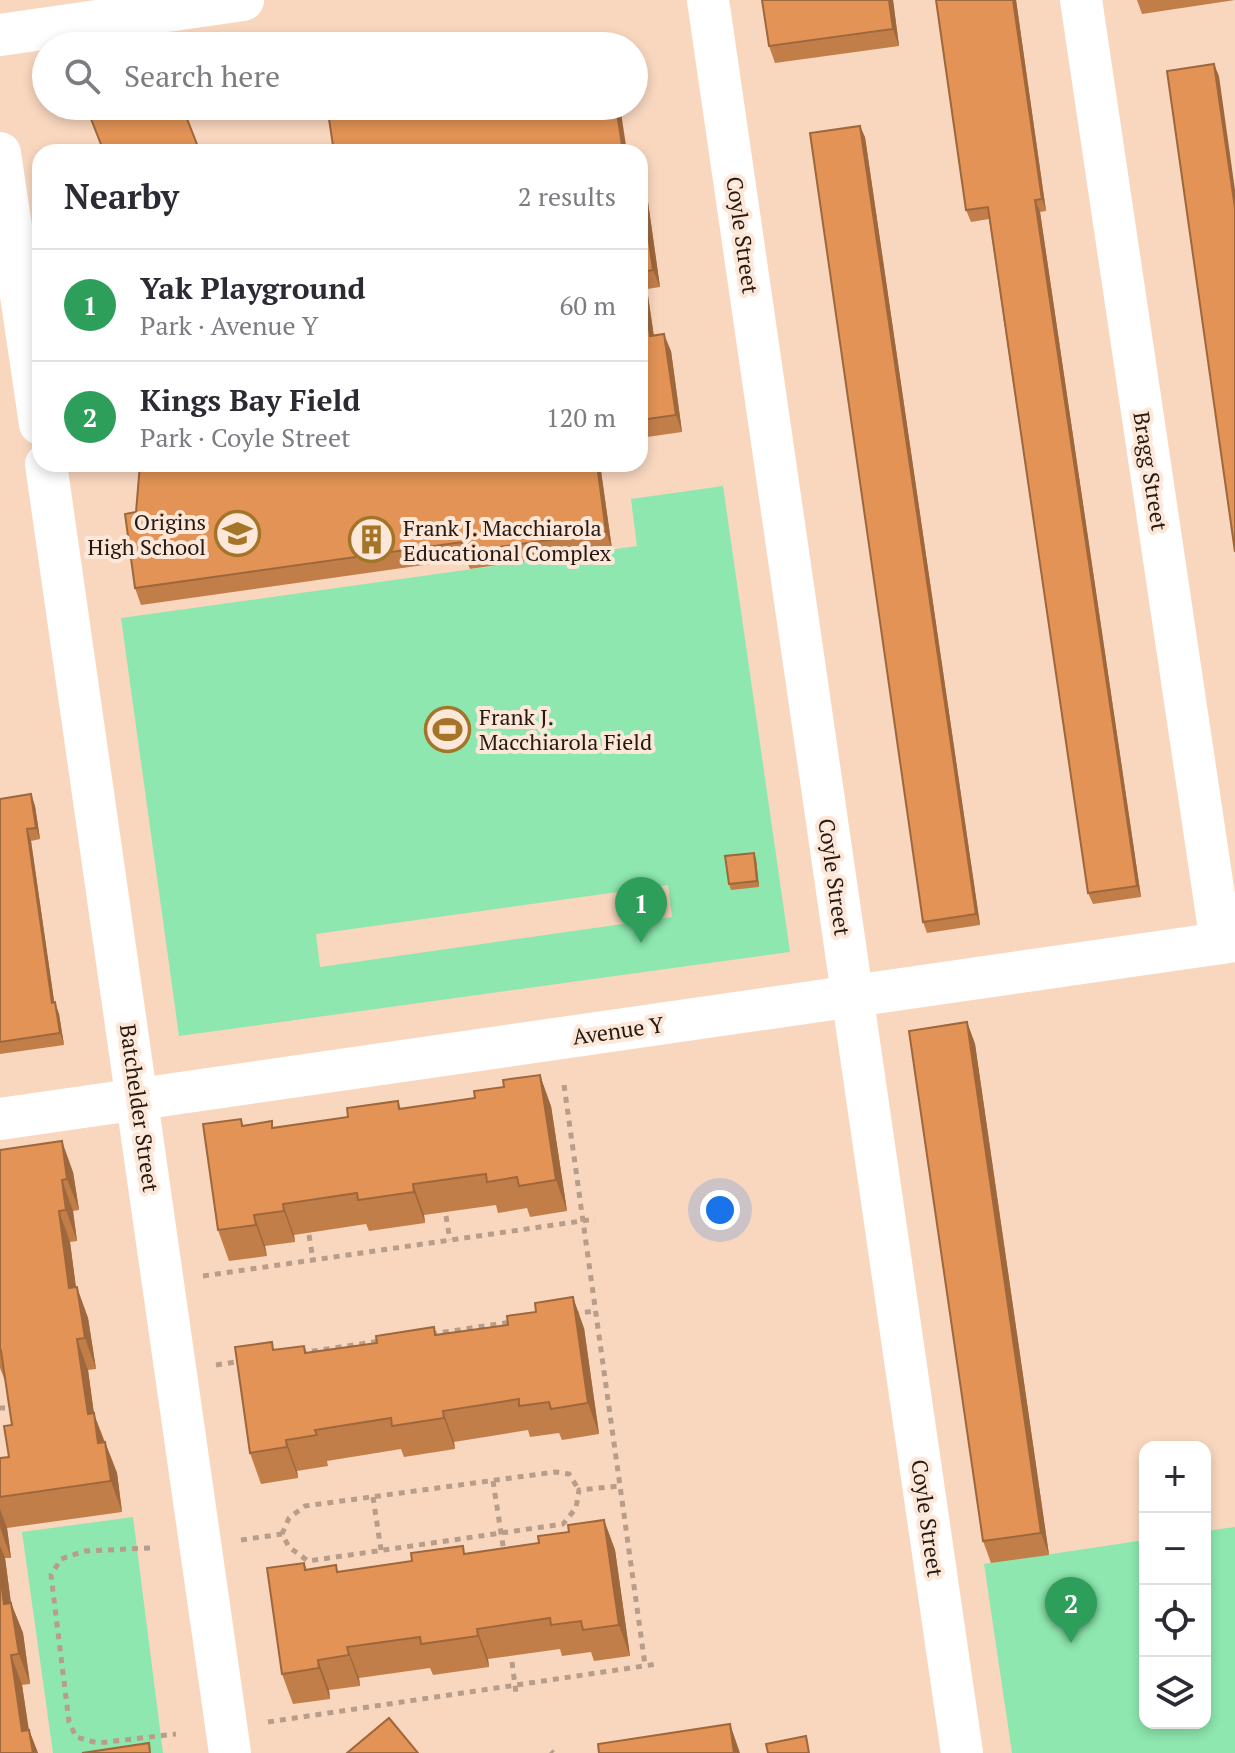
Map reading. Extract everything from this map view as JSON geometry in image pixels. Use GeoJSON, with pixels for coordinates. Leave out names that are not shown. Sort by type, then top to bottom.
{"type":"FeatureCollection","features":[{"type":"Feature","properties":{"kind":"street"},"geometry":{"type":"LineString","coordinates":[[0,35],[243,0]]}},
{"type":"Feature","properties":{"kind":"street","name":"Coyle Street"},"geometry":{"type":"LineString","coordinates":[[708,0],[962,1753]]}},
{"type":"Feature","properties":{"kind":"street","name":"Bragg Street"},"geometry":{"type":"LineString","coordinates":[[1081,0],[1228,942]]}},
{"type":"Feature","properties":{"kind":"street"},"geometry":{"type":"LineString","coordinates":[[0,153],[32,370]]}},
{"type":"Feature","properties":{"kind":"street","name":"Batchelder Street"},"geometry":{"type":"LineString","coordinates":[[47,472],[230,1753]]}},
{"type":"Feature","properties":{"kind":"street","name":"Avenue Y"},"geometry":{"type":"LineString","coordinates":[[0,1119],[1228,942]]}},
{"type":"Feature","properties":{"kind":"path"},"geometry":{"type":"LineString","coordinates":[[564,1085],[645,1665]]}},
{"type":"Feature","properties":{"kind":"path"},"geometry":{"type":"LineString","coordinates":[[446,1216],[450,1240]]}},
{"type":"Feature","properties":{"kind":"path"},"geometry":{"type":"LineString","coordinates":[[203,1276],[595,1219]]}},
{"type":"Feature","properties":{"kind":"path"},"geometry":{"type":"LineString","coordinates":[[309,1235],[313,1260]]}},
{"type":"Feature","properties":{"kind":"path"},"geometry":{"type":"LineString","coordinates":[[566,1315],[595,1311]]}},
{"type":"Feature","properties":{"kind":"path"},"geometry":{"type":"LineString","coordinates":[[417,1336],[522,1321]]}},
{"type":"Feature","properties":{"kind":"path"},"geometry":{"type":"LineString","coordinates":[[479,1327],[480,1341]]}},
{"type":"Feature","properties":{"kind":"path"},"geometry":{"type":"LineString","coordinates":[[293,1354],[386,1340]]}},
{"type":"Feature","properties":{"kind":"path"},"geometry":{"type":"LineString","coordinates":[[216,1365],[247,1360]]}},
{"type":"Feature","properties":{"kind":"path"},"geometry":{"type":"LineString","coordinates":[[555,1472],[569,1474],[579,1490],[576,1508],[563,1524],[308,1561],[289,1547],[282,1534],[289,1518],[305,1506],[555,1472]]}},
{"type":"Feature","properties":{"kind":"path"},"geometry":{"type":"LineString","coordinates":[[493,1481],[505,1562]]}},
{"type":"Feature","properties":{"kind":"path"},"geometry":{"type":"LineString","coordinates":[[579,1490],[620,1486]]}},
{"type":"Feature","properties":{"kind":"path"},"geometry":{"type":"LineString","coordinates":[[373,1497],[381,1550]]}},
{"type":"Feature","properties":{"kind":"path"},"geometry":{"type":"LineString","coordinates":[[241,1540],[282,1534]]}},
{"type":"Feature","properties":{"kind":"path"},"geometry":{"type":"LineString","coordinates":[[150,1548],[85,1551],[61,1559],[51,1575],[69,1722],[76,1737],[98,1743],[176,1734]]}},
{"type":"Feature","properties":{"kind":"path"},"geometry":{"type":"LineString","coordinates":[[512,1662],[516,1693]]}},
{"type":"Feature","properties":{"kind":"path"},"geometry":{"type":"LineString","coordinates":[[268,1722],[657,1664]]}},
{"type":"Feature","properties":{"kind":"green space","name":"Frank J. Macchiarola Field"},"geometry":{"type":"Polygon","coordinates":[[[723,486],[790,952],[179,1036],[121,618],[637,546],[631,499],[723,486]],[[668,885],[316,934],[320,967],[672,917],[668,885]]]}},
{"type":"Feature","properties":{"kind":"green space"},"geometry":{"type":"Polygon","coordinates":[[[133,1517],[163,1753],[53,1753],[22,1532],[133,1517]]]}},
{"type":"Feature","properties":{"kind":"green space"},"geometry":{"type":"Polygon","coordinates":[[[1235,1527],[1235,1753],[1012,1753],[984,1564],[1139,1541],[1139,1729],[1211,1729],[1211,1530],[1235,1527]]]}},
{"type":"Feature","properties":{"kind":"building"},"geometry":{"type":"Polygon","coordinates":[[[762,0],[889,0],[893,29],[769,46],[762,0]]]}},
{"type":"Feature","properties":{"kind":"building"},"geometry":{"type":"Polygon","coordinates":[[[936,0],[1013,0],[1042,199],[1035,200],[1137,886],[1088,893],[988,207],[966,210],[936,0]]]}},
{"type":"Feature","properties":{"kind":"building"},"geometry":{"type":"Polygon","coordinates":[[[1214,64],[1235,208],[1235,552],[1167,71],[1214,64]]]}},
{"type":"Feature","properties":{"kind":"building"},"geometry":{"type":"Polygon","coordinates":[[[91,120],[187,120],[197,144],[101,144],[91,120]]]}},
{"type":"Feature","properties":{"kind":"building"},"geometry":{"type":"Polygon","coordinates":[[[329,120],[618,120],[622,144],[333,144],[329,120]]]}},
{"type":"Feature","properties":{"kind":"building"},"geometry":{"type":"Polygon","coordinates":[[[860,126],[976,914],[923,922],[810,133],[860,126]]]}},
{"type":"Feature","properties":{"kind":"building"},"geometry":{"type":"Polygon","coordinates":[[[648,233],[653,270],[648,271],[648,233]]]}},
{"type":"Feature","properties":{"kind":"building"},"geometry":{"type":"Polygon","coordinates":[[[648,322],[650,336],[664,334],[676,415],[648,419],[648,322]]]}},
{"type":"Feature","properties":{"kind":"building","name":"Frank J. Macchiarola Educational Complex"},"geometry":{"type":"Polygon","coordinates":[[[139,472],[598,472],[606,532],[464,552],[462,542],[135,588],[125,514],[136,512],[139,472]]]}},
{"type":"Feature","properties":{"kind":"building"},"geometry":{"type":"Polygon","coordinates":[[[31,794],[36,828],[27,829],[52,1003],[55,1002],[60,1033],[0,1042],[0,799],[31,794]]]}},
{"type":"Feature","properties":{"kind":"building"},"geometry":{"type":"Polygon","coordinates":[[[754,853],[757,881],[729,884],[725,856],[754,853]]]}},
{"type":"Feature","properties":{"kind":"building"},"geometry":{"type":"Polygon","coordinates":[[[967,1022],[1041,1533],[983,1541],[909,1031],[967,1022]]]}},
{"type":"Feature","properties":{"kind":"building"},"geometry":{"type":"Polygon","coordinates":[[[540,1075],[556,1180],[519,1186],[517,1177],[487,1182],[486,1174],[413,1184],[414,1192],[358,1200],[357,1193],[283,1204],[284,1211],[254,1215],[256,1225],[218,1230],[203,1124],[241,1119],[242,1126],[272,1121],[272,1128],[348,1117],[347,1108],[398,1101],[399,1109],[475,1098],[474,1091],[504,1087],[503,1080],[540,1075]]]}},
{"type":"Feature","properties":{"kind":"building"},"geometry":{"type":"Polygon","coordinates":[[[62,1141],[67,1179],[62,1180],[66,1210],[59,1211],[69,1288],[77,1287],[85,1338],[77,1339],[88,1414],[94,1413],[98,1443],[105,1442],[111,1481],[0,1497],[0,1458],[9,1457],[4,1426],[12,1425],[0,1352],[0,1150],[62,1141]]]}},
{"type":"Feature","properties":{"kind":"building"},"geometry":{"type":"Polygon","coordinates":[[[573,1297],[588,1403],[551,1409],[549,1402],[519,1406],[519,1399],[443,1411],[444,1418],[392,1426],[391,1418],[315,1430],[317,1435],[286,1440],[287,1447],[250,1453],[235,1347],[272,1342],[273,1350],[304,1346],[305,1353],[377,1343],[376,1336],[434,1327],[435,1335],[508,1325],[507,1316],[536,1312],[535,1303],[573,1297]]]}},
{"type":"Feature","properties":{"kind":"building"},"geometry":{"type":"Polygon","coordinates":[[[604,1520],[619,1625],[583,1630],[581,1621],[551,1625],[550,1618],[477,1629],[478,1636],[421,1644],[420,1637],[347,1647],[349,1655],[318,1660],[319,1668],[282,1674],[267,1568],[304,1563],[305,1570],[336,1565],[337,1572],[412,1561],[411,1553],[463,1546],[464,1554],[539,1543],[538,1536],[569,1532],[568,1525],[604,1520]]]}},
{"type":"Feature","properties":{"kind":"building"},"geometry":{"type":"Polygon","coordinates":[[[0,1574],[4,1604],[11,1603],[19,1654],[11,1655],[22,1731],[29,1730],[33,1753],[0,1753],[0,1574]]]}},
{"type":"Feature","properties":{"kind":"building"},"geometry":{"type":"Polygon","coordinates":[[[389,1718],[418,1753],[347,1753],[389,1718]]]}},
{"type":"Feature","properties":{"kind":"building"},"geometry":{"type":"Polygon","coordinates":[[[730,1724],[734,1753],[599,1753],[598,1744],[730,1724]]]}},
{"type":"Feature","properties":{"kind":"building"},"geometry":{"type":"Polygon","coordinates":[[[806,1736],[809,1753],[768,1753],[766,1744],[806,1736]]]}},
{"type":"Feature","properties":{"kind":"building"},"geometry":{"type":"Polygon","coordinates":[[[149,1743],[150,1753],[82,1753],[149,1743]]]}},
{"type":"Feature","properties":{"kind":"place","name":"Origins High School"},"geometry":{"type":"Point","coordinates":[237,534]}},
{"type":"Feature","properties":{"kind":"place","name":"Frank J. Macchiarola Educational Complex"},"geometry":{"type":"Point","coordinates":[372,540]}},
{"type":"Feature","properties":{"kind":"place","name":"Frank J. Macchiarola Field"},"geometry":{"type":"Point","coordinates":[448,729]}},
{"type":"Feature","properties":{"kind":"place","name":"Yak Playground"},"geometry":{"type":"Point","coordinates":[641,943]}},
{"type":"Feature","properties":{"kind":"place","name":"Kings Bay Field"},"geometry":{"type":"Point","coordinates":[1071,1643]}}]}
